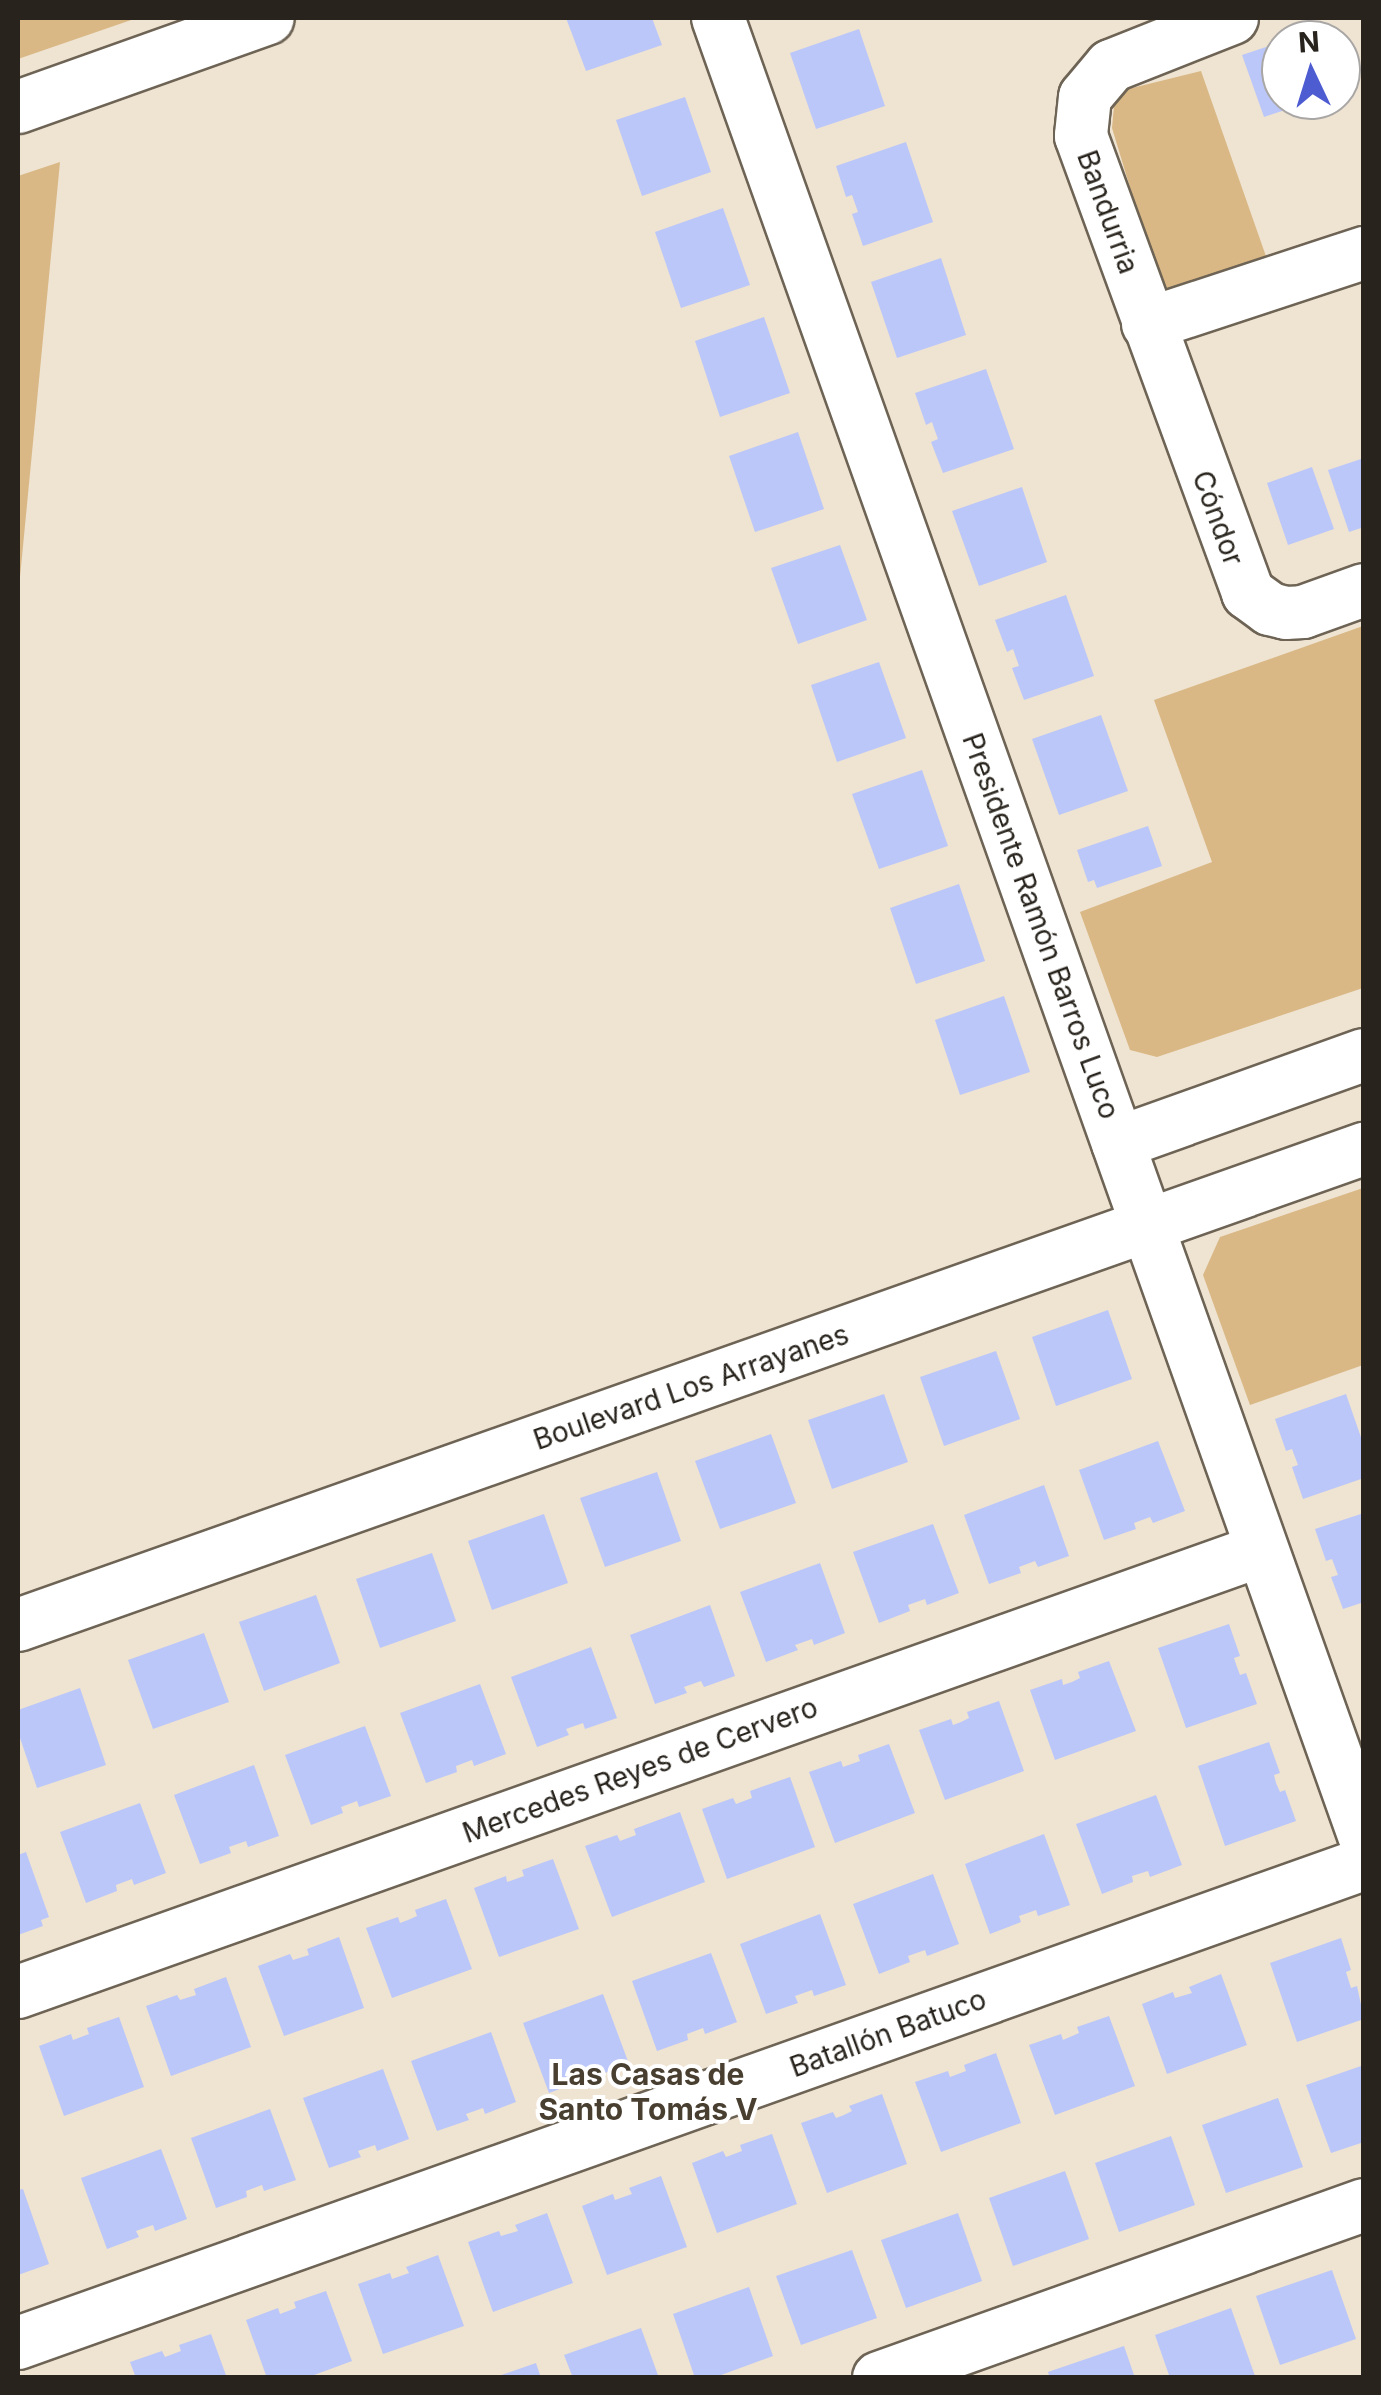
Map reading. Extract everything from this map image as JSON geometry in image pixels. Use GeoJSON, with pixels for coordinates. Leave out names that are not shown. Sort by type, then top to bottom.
{"type":"FeatureCollection","features":[{"type":"Feature","properties":{"kind":"street"},"geometry":{"type":"LineString","coordinates":[[18,108],[268,18]]}},
{"type":"Feature","properties":{"kind":"street","name":"Presidente Ramón Barros Luco"},"geometry":{"type":"LineString","coordinates":[[718,18],[1364,1835]]}},
{"type":"Feature","properties":{"kind":"street","name":"Bandurria"},"geometry":{"type":"LineString","coordinates":[[1148,324],[1081,136],[1085,97],[1111,66],[1232,18]]}},
{"type":"Feature","properties":{"kind":"street"},"geometry":{"type":"LineString","coordinates":[[1148,324],[1364,253]]}},
{"type":"Feature","properties":{"kind":"street","name":"Cóndor"},"geometry":{"type":"LineString","coordinates":[[1148,324],[1248,593],[1270,609],[1286,613],[1302,612],[1364,590]]}},
{"type":"Feature","properties":{"kind":"street"},"geometry":{"type":"LineString","coordinates":[[1118,1142],[1364,1055]]}},
{"type":"Feature","properties":{"kind":"street","name":"Boulevard Los Arrayanes"},"geometry":{"type":"LineString","coordinates":[[18,1625],[1364,1148]]}},
{"type":"Feature","properties":{"kind":"street","name":"Mercedes Reyes de Cervero"},"geometry":{"type":"LineString","coordinates":[[18,1992],[1262,1550]]}},
{"type":"Feature","properties":{"kind":"street","name":"Batallón Batuco"},"geometry":{"type":"LineString","coordinates":[[18,2343],[1364,1864]]}},
{"type":"Feature","properties":{"kind":"street"},"geometry":{"type":"LineString","coordinates":[[879,2378],[1364,2205]]}},
{"type":"Feature","properties":{"kind":"shaded area"},"geometry":{"type":"Polygon","coordinates":[[[18,18],[137,18],[18,59],[18,18]]]}},
{"type":"Feature","properties":{"kind":"shaded area"},"geometry":{"type":"Polygon","coordinates":[[[1201,71],[1268,262],[1163,296],[1112,128],[1114,106],[1128,89],[1201,71]]]}},
{"type":"Feature","properties":{"kind":"shaded area"},"geometry":{"type":"Polygon","coordinates":[[[60,162],[18,598],[18,176],[60,162]]]}},
{"type":"Feature","properties":{"kind":"shaded area"},"geometry":{"type":"Polygon","coordinates":[[[1363,626],[1363,988],[1157,1057],[1130,1050],[1080,912],[1212,862],[1154,700],[1363,626]]]}},
{"type":"Feature","properties":{"kind":"shaded area"},"geometry":{"type":"Polygon","coordinates":[[[1363,1188],[1363,1365],[1250,1405],[1203,1275],[1220,1237],[1363,1188]]]}},
{"type":"Feature","properties":{"kind":"building"},"geometry":{"type":"Polygon","coordinates":[[[566,18],[652,18],[662,45],[586,71],[566,18]]]}},
{"type":"Feature","properties":{"kind":"building"},"geometry":{"type":"Polygon","coordinates":[[[859,29],[885,106],[816,129],[790,53],[859,29]]]}},
{"type":"Feature","properties":{"kind":"building"},"geometry":{"type":"Polygon","coordinates":[[[1261,49],[1261,109],[1242,55],[1261,49]]]}},
{"type":"Feature","properties":{"kind":"building"},"geometry":{"type":"Polygon","coordinates":[[[685,97],[711,172],[642,196],[616,120],[685,97]]]}},
{"type":"Feature","properties":{"kind":"building"},"geometry":{"type":"Polygon","coordinates":[[[906,142],[933,222],[863,246],[852,214],[858,212],[852,195],[846,197],[836,166],[906,142]]]}},
{"type":"Feature","properties":{"kind":"building"},"geometry":{"type":"Polygon","coordinates":[[[723,208],[750,285],[681,308],[655,232],[723,208]]]}},
{"type":"Feature","properties":{"kind":"building"},"geometry":{"type":"Polygon","coordinates":[[[941,258],[966,335],[897,358],[871,282],[941,258]]]}},
{"type":"Feature","properties":{"kind":"building"},"geometry":{"type":"Polygon","coordinates":[[[764,317],[790,393],[720,417],[695,341],[764,317]]]}},
{"type":"Feature","properties":{"kind":"building"},"geometry":{"type":"Polygon","coordinates":[[[986,369],[1014,449],[943,473],[931,442],[938,439],[932,422],[926,425],[915,393],[986,369]]]}},
{"type":"Feature","properties":{"kind":"building"},"geometry":{"type":"Polygon","coordinates":[[[798,432],[824,509],[755,532],[729,456],[798,432]]]}},
{"type":"Feature","properties":{"kind":"building"},"geometry":{"type":"Polygon","coordinates":[[[1364,458],[1364,527],[1349,532],[1328,470],[1364,458]]]}},
{"type":"Feature","properties":{"kind":"building"},"geometry":{"type":"Polygon","coordinates":[[[1312,467],[1334,529],[1288,545],[1267,483],[1312,467]]]}},
{"type":"Feature","properties":{"kind":"building"},"geometry":{"type":"Polygon","coordinates":[[[1022,487],[1047,562],[979,586],[952,511],[1022,487]]]}},
{"type":"Feature","properties":{"kind":"building"},"geometry":{"type":"Polygon","coordinates":[[[840,545],[867,620],[798,644],[771,568],[840,545]]]}},
{"type":"Feature","properties":{"kind":"building"},"geometry":{"type":"Polygon","coordinates":[[[1066,595],[1094,676],[1024,700],[1012,668],[1019,666],[1013,649],[1007,652],[995,620],[1066,595]]]}},
{"type":"Feature","properties":{"kind":"building"},"geometry":{"type":"Polygon","coordinates":[[[879,662],[906,738],[837,762],[811,685],[879,662]]]}},
{"type":"Feature","properties":{"kind":"building"},"geometry":{"type":"Polygon","coordinates":[[[1101,715],[1128,791],[1059,815],[1032,739],[1101,715]]]}},
{"type":"Feature","properties":{"kind":"building"},"geometry":{"type":"Polygon","coordinates":[[[922,770],[948,846],[879,869],[852,794],[922,770]]]}},
{"type":"Feature","properties":{"kind":"building"},"geometry":{"type":"Polygon","coordinates":[[[1148,826],[1162,866],[1097,888],[1094,880],[1088,882],[1077,850],[1148,826]]]}},
{"type":"Feature","properties":{"kind":"building"},"geometry":{"type":"Polygon","coordinates":[[[959,884],[985,961],[916,984],[890,908],[959,884]]]}},
{"type":"Feature","properties":{"kind":"building"},"geometry":{"type":"Polygon","coordinates":[[[1004,996],[1030,1072],[960,1095],[935,1020],[1004,996]]]}},
{"type":"Feature","properties":{"kind":"building"},"geometry":{"type":"Polygon","coordinates":[[[1108,1310],[1132,1379],[1056,1406],[1032,1337],[1108,1310]]]}},
{"type":"Feature","properties":{"kind":"building"},"geometry":{"type":"Polygon","coordinates":[[[996,1351],[1020,1419],[944,1446],[920,1377],[996,1351]]]}},
{"type":"Feature","properties":{"kind":"building"},"geometry":{"type":"Polygon","coordinates":[[[884,1394],[908,1462],[832,1489],[808,1420],[884,1394]]]}},
{"type":"Feature","properties":{"kind":"building"},"geometry":{"type":"Polygon","coordinates":[[[1346,1394],[1364,1446],[1364,1478],[1303,1499],[1292,1467],[1298,1465],[1292,1449],[1286,1451],[1275,1419],[1346,1394]]]}},
{"type":"Feature","properties":{"kind":"building"},"geometry":{"type":"Polygon","coordinates":[[[771,1434],[796,1503],[720,1529],[695,1461],[771,1434]]]}},
{"type":"Feature","properties":{"kind":"building"},"geometry":{"type":"Polygon","coordinates":[[[1158,1441],[1185,1511],[1153,1523],[1150,1517],[1134,1523],[1136,1529],[1104,1540],[1079,1470],[1158,1441]]]}},
{"type":"Feature","properties":{"kind":"building"},"geometry":{"type":"Polygon","coordinates":[[[657,1472],[681,1541],[605,1567],[580,1498],[657,1472]]]}},
{"type":"Feature","properties":{"kind":"building"},"geometry":{"type":"Polygon","coordinates":[[[1044,1485],[1069,1556],[1038,1567],[1035,1561],[1019,1567],[1021,1573],[989,1584],[964,1515],[1044,1485]]]}},
{"type":"Feature","properties":{"kind":"building"},"geometry":{"type":"Polygon","coordinates":[[[1364,1513],[1364,1602],[1343,1609],[1331,1577],[1338,1575],[1332,1559],[1326,1561],[1315,1529],[1364,1513]]]}},
{"type":"Feature","properties":{"kind":"building"},"geometry":{"type":"Polygon","coordinates":[[[544,1514],[568,1583],[492,1610],[468,1541],[544,1514]]]}},
{"type":"Feature","properties":{"kind":"building"},"geometry":{"type":"Polygon","coordinates":[[[933,1524],[959,1593],[927,1605],[925,1599],[908,1605],[910,1611],[879,1623],[853,1552],[933,1524]]]}},
{"type":"Feature","properties":{"kind":"building"},"geometry":{"type":"Polygon","coordinates":[[[432,1553],[456,1621],[380,1648],[356,1579],[432,1553]]]}},
{"type":"Feature","properties":{"kind":"building"},"geometry":{"type":"Polygon","coordinates":[[[820,1563],[845,1633],[814,1645],[812,1639],[795,1645],[798,1650],[766,1662],[740,1592],[820,1563]]]}},
{"type":"Feature","properties":{"kind":"building"},"geometry":{"type":"Polygon","coordinates":[[[316,1595],[340,1663],[264,1691],[239,1622],[316,1595]]]}},
{"type":"Feature","properties":{"kind":"building"},"geometry":{"type":"Polygon","coordinates":[[[710,1605],[735,1676],[704,1687],[701,1681],[684,1687],[687,1693],[655,1704],[630,1635],[710,1605]]]}},
{"type":"Feature","properties":{"kind":"building"},"geometry":{"type":"Polygon","coordinates":[[[1229,1624],[1240,1656],[1234,1658],[1237,1667],[1240,1675],[1246,1673],[1257,1704],[1186,1728],[1158,1648],[1229,1624]]]}},
{"type":"Feature","properties":{"kind":"building"},"geometry":{"type":"Polygon","coordinates":[[[204,1633],[229,1702],[153,1729],[128,1660],[204,1633]]]}},
{"type":"Feature","properties":{"kind":"building"},"geometry":{"type":"Polygon","coordinates":[[[591,1647],[617,1718],[585,1729],[583,1723],[566,1729],[569,1735],[537,1747],[511,1677],[591,1647]]]}},
{"type":"Feature","properties":{"kind":"building"},"geometry":{"type":"Polygon","coordinates":[[[1109,1661],[1136,1731],[1055,1760],[1030,1690],[1062,1679],[1063,1685],[1072,1682],[1080,1678],[1078,1672],[1109,1661]]]}},
{"type":"Feature","properties":{"kind":"building"},"geometry":{"type":"Polygon","coordinates":[[[480,1684],[506,1754],[474,1766],[472,1760],[456,1766],[457,1772],[426,1783],[400,1713],[480,1684]]]}},
{"type":"Feature","properties":{"kind":"building"},"geometry":{"type":"Polygon","coordinates":[[[80,1688],[106,1765],[37,1788],[18,1732],[18,1710],[80,1688]]]}},
{"type":"Feature","properties":{"kind":"building"},"geometry":{"type":"Polygon","coordinates":[[[999,1701],[1024,1771],[945,1800],[919,1730],[951,1719],[953,1725],[969,1718],[967,1712],[999,1701]]]}},
{"type":"Feature","properties":{"kind":"building"},"geometry":{"type":"Polygon","coordinates":[[[365,1726],[391,1796],[359,1807],[357,1801],[341,1807],[343,1813],[311,1825],[285,1755],[365,1726]]]}},
{"type":"Feature","properties":{"kind":"building"},"geometry":{"type":"Polygon","coordinates":[[[1269,1742],[1280,1773],[1274,1775],[1276,1783],[1280,1792],[1285,1790],[1296,1821],[1225,1846],[1198,1766],[1269,1742]]]}},
{"type":"Feature","properties":{"kind":"building"},"geometry":{"type":"Polygon","coordinates":[[[889,1744],[915,1813],[835,1843],[809,1772],[841,1761],[843,1767],[860,1761],[858,1755],[889,1744]]]}},
{"type":"Feature","properties":{"kind":"building"},"geometry":{"type":"Polygon","coordinates":[[[254,1765],[279,1836],[248,1847],[246,1841],[229,1847],[231,1853],[200,1864],[174,1795],[254,1765]]]}},
{"type":"Feature","properties":{"kind":"building"},"geometry":{"type":"Polygon","coordinates":[[[790,1777],[815,1847],[727,1879],[702,1809],[733,1798],[736,1804],[752,1798],[750,1791],[790,1777]]]}},
{"type":"Feature","properties":{"kind":"building"},"geometry":{"type":"Polygon","coordinates":[[[1156,1795],[1182,1865],[1150,1877],[1148,1871],[1132,1876],[1133,1882],[1102,1894],[1076,1824],[1156,1795]]]}},
{"type":"Feature","properties":{"kind":"building"},"geometry":{"type":"Polygon","coordinates":[[[140,1803],[166,1873],[134,1885],[132,1879],[116,1885],[117,1891],[86,1903],[60,1832],[140,1803]]]}},
{"type":"Feature","properties":{"kind":"building"},"geometry":{"type":"Polygon","coordinates":[[[680,1812],[705,1882],[612,1917],[585,1846],[617,1835],[620,1841],[636,1835],[634,1829],[680,1812]]]}},
{"type":"Feature","properties":{"kind":"building"},"geometry":{"type":"Polygon","coordinates":[[[1044,1834],[1070,1905],[1038,1916],[1036,1910],[1019,1916],[1021,1922],[990,1934],[965,1864],[1044,1834]]]}},
{"type":"Feature","properties":{"kind":"building"},"geometry":{"type":"Polygon","coordinates":[[[26,1852],[49,1917],[41,1920],[43,1926],[18,1935],[18,1855],[26,1852]]]}},
{"type":"Feature","properties":{"kind":"building"},"geometry":{"type":"Polygon","coordinates":[[[553,1859],[579,1929],[499,1957],[474,1888],[506,1876],[507,1882],[524,1876],[522,1870],[553,1859]]]}},
{"type":"Feature","properties":{"kind":"building"},"geometry":{"type":"Polygon","coordinates":[[[933,1874],[959,1944],[927,1956],[925,1950],[908,1956],[910,1962],[879,1974],[853,1904],[933,1874]]]}},
{"type":"Feature","properties":{"kind":"building"},"geometry":{"type":"Polygon","coordinates":[[[446,1899],[472,1969],[392,1998],[366,1928],[398,1917],[400,1923],[417,1916],[415,1910],[446,1899]]]}},
{"type":"Feature","properties":{"kind":"building"},"geometry":{"type":"Polygon","coordinates":[[[820,1914],[846,1985],[814,1996],[812,1990],[795,1996],[798,2003],[766,2014],[740,1944],[820,1914]]]}},
{"type":"Feature","properties":{"kind":"building"},"geometry":{"type":"Polygon","coordinates":[[[339,1937],[364,2008],[284,2036],[258,1966],[290,1954],[293,1960],[309,1955],[307,1949],[339,1937]]]}},
{"type":"Feature","properties":{"kind":"building"},"geometry":{"type":"Polygon","coordinates":[[[1341,1938],[1351,1970],[1346,1972],[1351,1988],[1357,1986],[1364,2019],[1297,2042],[1270,1963],[1341,1938]]]}},
{"type":"Feature","properties":{"kind":"building"},"geometry":{"type":"Polygon","coordinates":[[[711,1953],[737,2022],[705,2034],[703,2028],[687,2034],[688,2040],[657,2051],[632,1981],[711,1953]]]}},
{"type":"Feature","properties":{"kind":"building"},"geometry":{"type":"Polygon","coordinates":[[[1221,1974],[1247,2045],[1167,2074],[1142,2004],[1173,1992],[1175,1998],[1192,1993],[1189,1987],[1221,1974]]]}},
{"type":"Feature","properties":{"kind":"building"},"geometry":{"type":"Polygon","coordinates":[[[226,1977],[251,2047],[171,2076],[146,2006],[177,1995],[180,2000],[196,1995],[194,1989],[226,1977]]]}},
{"type":"Feature","properties":{"kind":"building"},"geometry":{"type":"Polygon","coordinates":[[[603,1994],[629,2064],[597,2076],[595,2070],[578,2075],[581,2081],[549,2093],[523,2023],[603,1994]]]}},
{"type":"Feature","properties":{"kind":"building"},"geometry":{"type":"Polygon","coordinates":[[[1109,2016],[1135,2086],[1055,2115],[1029,2045],[1061,2034],[1063,2040],[1079,2033],[1077,2027],[1109,2016]]]}},
{"type":"Feature","properties":{"kind":"building"},"geometry":{"type":"Polygon","coordinates":[[[119,2017],[144,2087],[64,2116],[39,2046],[71,2034],[73,2040],[89,2034],[87,2028],[119,2017]]]}},
{"type":"Feature","properties":{"kind":"building"},"geometry":{"type":"Polygon","coordinates":[[[491,2032],[516,2102],[485,2114],[483,2108],[466,2114],[469,2120],[437,2131],[411,2061],[491,2032]]]}},
{"type":"Feature","properties":{"kind":"building"},"geometry":{"type":"Polygon","coordinates":[[[996,2053],[1021,2123],[941,2152],[915,2082],[948,2071],[950,2077],[966,2071],[964,2065],[996,2053]]]}},
{"type":"Feature","properties":{"kind":"building"},"geometry":{"type":"Polygon","coordinates":[[[1364,2065],[1364,2142],[1331,2153],[1306,2085],[1364,2065]]]}},
{"type":"Feature","properties":{"kind":"building"},"geometry":{"type":"Polygon","coordinates":[[[383,2069],[409,2139],[377,2151],[375,2145],[358,2151],[361,2157],[329,2168],[303,2098],[383,2069]]]}},
{"type":"Feature","properties":{"kind":"building"},"geometry":{"type":"Polygon","coordinates":[[[882,2094],[907,2164],[827,2193],[801,2123],[833,2112],[836,2118],[852,2111],[849,2106],[882,2094]]]}},
{"type":"Feature","properties":{"kind":"building"},"geometry":{"type":"Polygon","coordinates":[[[1278,2098],[1303,2167],[1226,2193],[1202,2125],[1278,2098]]]}},
{"type":"Feature","properties":{"kind":"building"},"geometry":{"type":"Polygon","coordinates":[[[270,2109],[296,2180],[264,2191],[262,2185],[246,2191],[247,2197],[216,2208],[191,2138],[270,2109]]]}},
{"type":"Feature","properties":{"kind":"building"},"geometry":{"type":"Polygon","coordinates":[[[772,2134],[797,2204],[717,2233],[692,2163],[723,2151],[726,2157],[742,2151],[740,2145],[772,2134]]]}},
{"type":"Feature","properties":{"kind":"building"},"geometry":{"type":"Polygon","coordinates":[[[1171,2136],[1195,2205],[1119,2232],[1095,2163],[1171,2136]]]}},
{"type":"Feature","properties":{"kind":"building"},"geometry":{"type":"Polygon","coordinates":[[[161,2149],[187,2219],[155,2231],[153,2225],[136,2231],[139,2237],[107,2249],[81,2178],[161,2149]]]}},
{"type":"Feature","properties":{"kind":"building"},"geometry":{"type":"Polygon","coordinates":[[[1065,2171],[1089,2239],[1013,2266],[989,2198],[1065,2171]]]}},
{"type":"Feature","properties":{"kind":"building"},"geometry":{"type":"Polygon","coordinates":[[[661,2176],[687,2247],[607,2275],[582,2206],[613,2194],[615,2200],[632,2194],[629,2188],[661,2176]]]}},
{"type":"Feature","properties":{"kind":"building"},"geometry":{"type":"Polygon","coordinates":[[[23,2189],[49,2264],[18,2275],[18,2190],[23,2189]]]}},
{"type":"Feature","properties":{"kind":"building"},"geometry":{"type":"Polygon","coordinates":[[[547,2213],[573,2283],[493,2312],[468,2242],[499,2231],[501,2236],[518,2231],[515,2225],[547,2213]]]}},
{"type":"Feature","properties":{"kind":"building"},"geometry":{"type":"Polygon","coordinates":[[[958,2213],[982,2281],[906,2308],[881,2240],[958,2213]]]}},
{"type":"Feature","properties":{"kind":"building"},"geometry":{"type":"Polygon","coordinates":[[[852,2250],[877,2318],[801,2345],[776,2276],[852,2250]]]}},
{"type":"Feature","properties":{"kind":"building"},"geometry":{"type":"Polygon","coordinates":[[[438,2255],[464,2326],[383,2354],[358,2284],[390,2273],[392,2279],[409,2273],[406,2267],[438,2255]]]}},
{"type":"Feature","properties":{"kind":"building"},"geometry":{"type":"Polygon","coordinates":[[[1332,2270],[1356,2339],[1280,2365],[1256,2296],[1332,2270]]]}},
{"type":"Feature","properties":{"kind":"building"},"geometry":{"type":"Polygon","coordinates":[[[749,2287],[773,2356],[713,2378],[695,2378],[673,2314],[749,2287]]]}},
{"type":"Feature","properties":{"kind":"building"},"geometry":{"type":"Polygon","coordinates":[[[326,2291],[352,2361],[306,2378],[267,2378],[246,2320],[278,2308],[280,2314],[296,2308],[294,2302],[326,2291]]]}},
{"type":"Feature","properties":{"kind":"building"},"geometry":{"type":"Polygon","coordinates":[[[1231,2308],[1255,2376],[1170,2378],[1155,2335],[1231,2308]]]}},
{"type":"Feature","properties":{"kind":"building"},"geometry":{"type":"Polygon","coordinates":[[[641,2328],[659,2378],[573,2378],[564,2355],[641,2328]]]}},
{"type":"Feature","properties":{"kind":"building"},"geometry":{"type":"Polygon","coordinates":[[[211,2334],[227,2378],[136,2378],[130,2362],[162,2351],[165,2357],[181,2351],[179,2345],[211,2334]]]}},
{"type":"Feature","properties":{"kind":"building"},"geometry":{"type":"Polygon","coordinates":[[[1124,2346],[1135,2378],[1050,2378],[1048,2372],[1124,2346]]]}},
{"type":"Feature","properties":{"kind":"building"},"geometry":{"type":"Polygon","coordinates":[[[536,2363],[541,2378],[496,2378],[496,2377],[536,2363]]]}},
{"type":"Feature","properties":{"kind":"district","name":"Las Casas de Santo Tomás V"},"geometry":{"type":"Point","coordinates":[648,2091]}}]}
